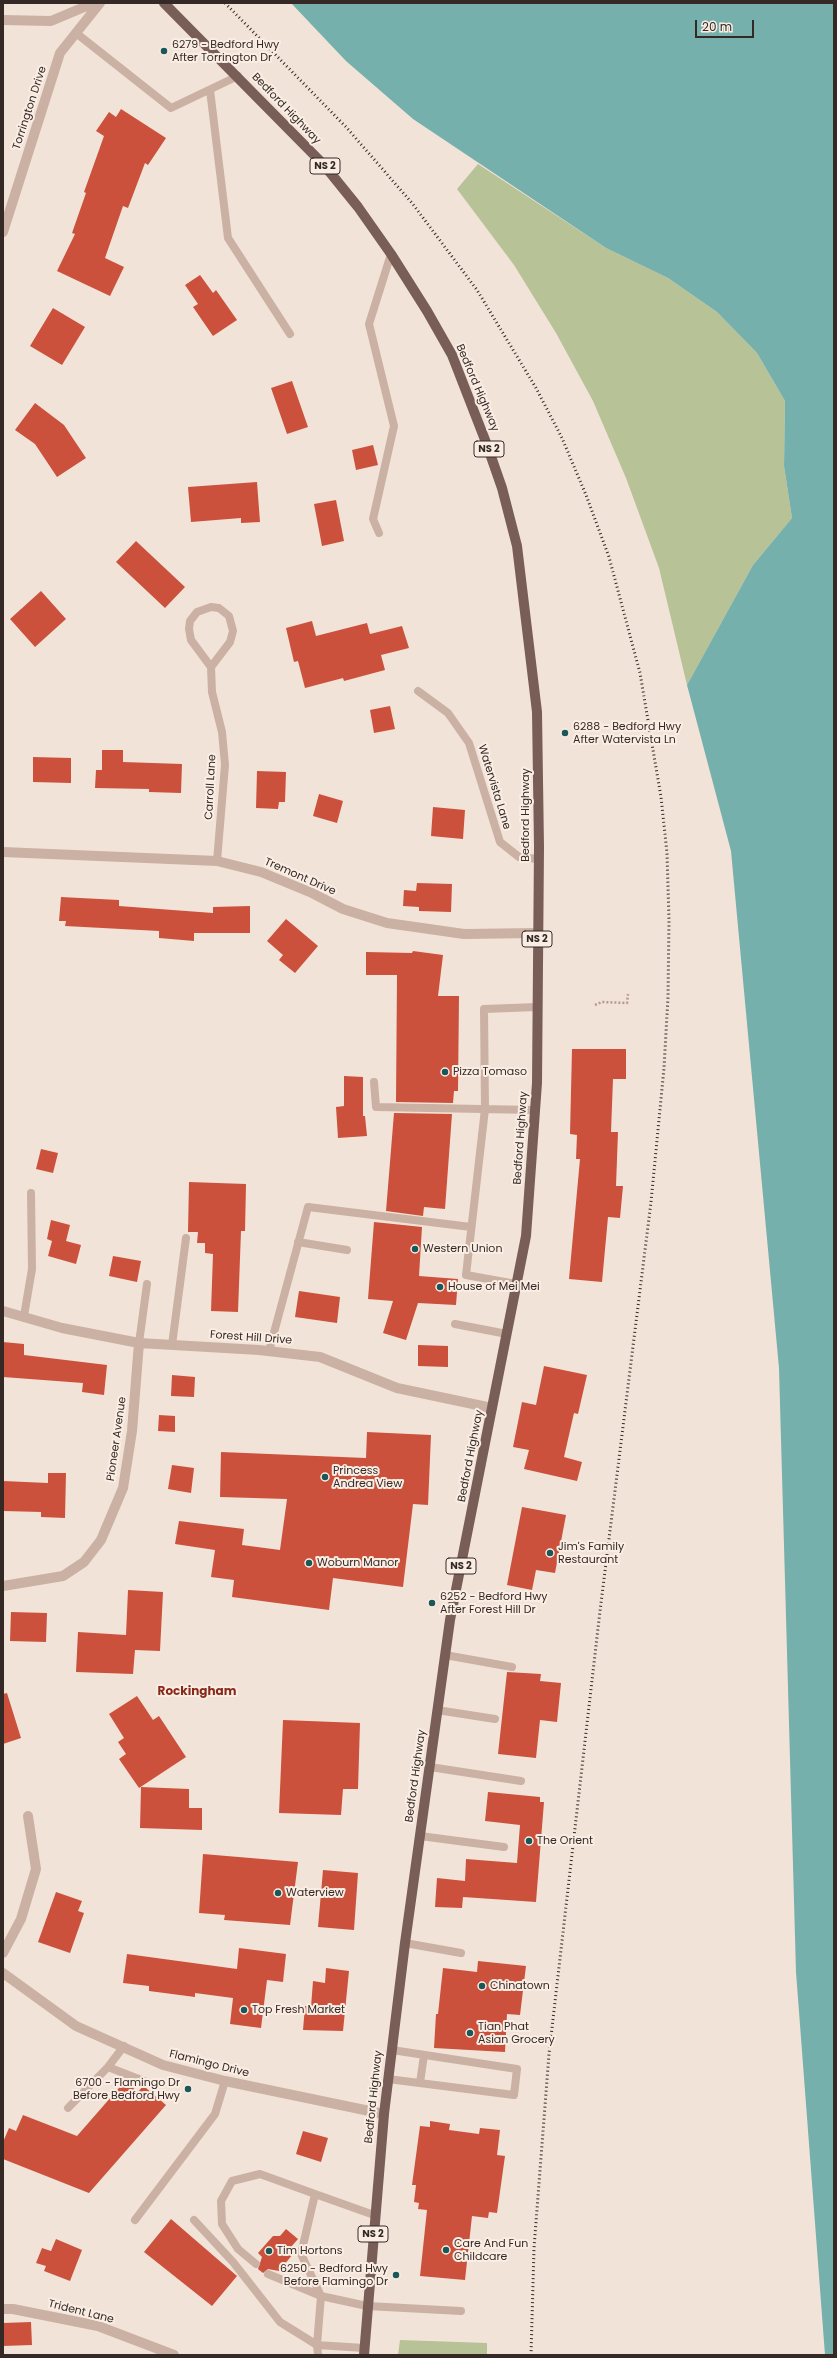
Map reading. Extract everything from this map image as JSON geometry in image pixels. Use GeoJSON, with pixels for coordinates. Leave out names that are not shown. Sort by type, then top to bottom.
{"type":"FeatureCollection","features":[{"type":"Feature","properties":{"kind":"main road","name":"Bedford Highway"},"geometry":{"type":"LineString","coordinates":[[164,3],[238,76],[324,165],[358,207],[391,254],[427,311],[452,356],[487,445],[502,488],[517,546],[537,712],[537,1084],[526,1236],[450,1620],[405,1943],[388,2079],[374,2215],[364,2352]]}},
{"type":"Feature","properties":{"kind":"street"},"geometry":{"type":"LineString","coordinates":[[3,20],[51,21],[94,3]]}},
{"type":"Feature","properties":{"kind":"street","name":"Torrington Drive"},"geometry":{"type":"LineString","coordinates":[[3,232],[60,53],[100,3]]}},
{"type":"Feature","properties":{"kind":"street","name":"Tremont Drive"},"geometry":{"type":"LineString","coordinates":[[3,852],[217,861],[261,872],[312,893],[342,909],[387,923],[464,934],[537,933]]}},
{"type":"Feature","properties":{"kind":"street","name":"Forest Hill Drive"},"geometry":{"type":"LineString","coordinates":[[3,1311],[62,1328],[139,1343],[269,1351],[320,1357],[397,1388],[492,1408]]}},
{"type":"Feature","properties":{"kind":"street","name":"Pioneer Avenue"},"geometry":{"type":"LineString","coordinates":[[3,1586],[63,1576],[84,1562],[101,1540],[123,1488],[132,1432],[139,1343]]}},
{"type":"Feature","properties":{"kind":"street"},"geometry":{"type":"LineString","coordinates":[[3,1953],[20,1919],[36,1869],[28,1816]]}},
{"type":"Feature","properties":{"kind":"street","name":"Flamingo Drive"},"geometry":{"type":"LineString","coordinates":[[3,1974],[76,2026],[124,2046],[163,2065],[225,2081],[384,2114]]}},
{"type":"Feature","properties":{"kind":"street","name":"Trident Lane"},"geometry":{"type":"LineString","coordinates":[[3,2309],[13,2309],[98,2326],[174,2355]]}},
{"type":"Feature","properties":{"kind":"lane"},"geometry":{"type":"LineString","coordinates":[[76,33],[170,108],[238,76]]}},
{"type":"Feature","properties":{"kind":"lane"},"geometry":{"type":"LineString","coordinates":[[210,90],[228,238],[290,334]]}},
{"type":"Feature","properties":{"kind":"lane"},"geometry":{"type":"LineString","coordinates":[[379,532],[373,519],[394,426],[369,324],[391,254]]}},
{"type":"Feature","properties":{"kind":"lane"},"geometry":{"type":"LineString","coordinates":[[212,606],[219,608],[228,616],[233,631],[230,642],[211,667],[191,640],[189,629],[190,622],[197,612],[212,606]]}},
{"type":"Feature","properties":{"kind":"lane","name":"Carroll Lane"},"geometry":{"type":"LineString","coordinates":[[211,667],[212,692],[222,732],[225,765],[217,861]]}},
{"type":"Feature","properties":{"kind":"lane","name":"Watervista Lane"},"geometry":{"type":"LineString","coordinates":[[418,691],[448,713],[469,743],[500,842],[519,857],[538,859]]}},
{"type":"Feature","properties":{"kind":"lane"},"geometry":{"type":"LineString","coordinates":[[516,1284],[466,1275],[484,1109],[484,1009],[537,1008]]}},
{"type":"Feature","properties":{"kind":"lane"},"geometry":{"type":"LineString","coordinates":[[374,1082],[376,1107],[534,1110]]}},
{"type":"Feature","properties":{"kind":"lane"},"geometry":{"type":"LineString","coordinates":[[24,1316],[32,1269],[31,1193]]}},
{"type":"Feature","properties":{"kind":"lane"},"geometry":{"type":"LineString","coordinates":[[269,1351],[308,1207],[471,1227]]}},
{"type":"Feature","properties":{"kind":"lane"},"geometry":{"type":"LineString","coordinates":[[172,1345],[186,1238]]}},
{"type":"Feature","properties":{"kind":"lane"},"geometry":{"type":"LineString","coordinates":[[298,1242],[347,1250]]}},
{"type":"Feature","properties":{"kind":"lane"},"geometry":{"type":"LineString","coordinates":[[139,1343],[146,1284]]}},
{"type":"Feature","properties":{"kind":"lane"},"geometry":{"type":"LineString","coordinates":[[455,1324],[507,1334]]}},
{"type":"Feature","properties":{"kind":"lane"},"geometry":{"type":"LineString","coordinates":[[445,1655],[512,1667]]}},
{"type":"Feature","properties":{"kind":"lane"},"geometry":{"type":"LineString","coordinates":[[437,1710],[495,1719]]}},
{"type":"Feature","properties":{"kind":"lane"},"geometry":{"type":"LineString","coordinates":[[430,1767],[521,1781]]}},
{"type":"Feature","properties":{"kind":"lane"},"geometry":{"type":"LineString","coordinates":[[420,1836],[504,1847]]}},
{"type":"Feature","properties":{"kind":"lane"},"geometry":{"type":"LineString","coordinates":[[405,1943],[460,1953]]}},
{"type":"Feature","properties":{"kind":"lane"},"geometry":{"type":"LineString","coordinates":[[68,2108],[108,2067],[124,2046]]}},
{"type":"Feature","properties":{"kind":"lane"},"geometry":{"type":"LineString","coordinates":[[388,2079],[514,2095],[517,2069],[392,2050]]}},
{"type":"Feature","properties":{"kind":"lane"},"geometry":{"type":"LineString","coordinates":[[420,2083],[424,2055]]}},
{"type":"Feature","properties":{"kind":"lane"},"geometry":{"type":"LineString","coordinates":[[108,2067],[149,2083]]}},
{"type":"Feature","properties":{"kind":"lane"},"geometry":{"type":"LineString","coordinates":[[135,2220],[216,2114],[225,2081]]}},
{"type":"Feature","properties":{"kind":"lane"},"geometry":{"type":"LineString","coordinates":[[256,2264],[238,2249],[222,2224],[221,2201],[232,2181],[260,2174],[374,2215]]}},
{"type":"Feature","properties":{"kind":"lane"},"geometry":{"type":"LineString","coordinates":[[314,2194],[301,2254],[321,2296],[317,2345],[318,2355]]}},
{"type":"Feature","properties":{"kind":"lane"},"geometry":{"type":"LineString","coordinates":[[194,2220],[233,2262],[280,2322],[317,2345],[364,2352]]}},
{"type":"Feature","properties":{"kind":"lane"},"geometry":{"type":"LineString","coordinates":[[268,2274],[321,2296],[367,2306],[461,2311]]}},
{"type":"Feature","properties":{"kind":"path"},"geometry":{"type":"LineString","coordinates":[[595,1005],[602,1002],[628,1003],[628,994]]}},
{"type":"Feature","properties":{"kind":"green space"},"geometry":{"type":"Polygon","coordinates":[[[478,164],[606,248],[668,278],[717,312],[757,353],[785,401],[784,466],[792,518],[753,565],[687,685],[659,568],[626,478],[593,401],[556,333],[514,265],[457,189],[478,164]]]}},
{"type":"Feature","properties":{"kind":"green space"},"geometry":{"type":"Polygon","coordinates":[[[400,2340],[487,2343],[487,2355],[398,2355],[400,2340]]]}},
{"type":"Feature","properties":{"kind":"water"},"geometry":{"type":"Polygon","coordinates":[[[291,3],[834,3],[834,2355],[825,2355],[796,1972],[779,1368],[731,851],[687,685],[753,565],[792,518],[784,466],[785,401],[757,353],[717,312],[668,278],[606,248],[413,119],[346,61],[291,3]]]}},
{"type":"Feature","properties":{"kind":"building"},"geometry":{"type":"Polygon","coordinates":[[[121,109],[166,138],[148,165],[145,163],[128,208],[123,206],[105,258],[124,267],[110,296],[57,271],[75,234],[72,233],[86,193],[84,192],[104,136],[96,131],[109,112],[116,117],[121,109]]]}},
{"type":"Feature","properties":{"kind":"building"},"geometry":{"type":"Polygon","coordinates":[[[200,275],[213,293],[216,290],[237,320],[213,336],[193,307],[198,304],[185,285],[200,275]]]}},
{"type":"Feature","properties":{"kind":"building"},"geometry":{"type":"Polygon","coordinates":[[[53,308],[85,327],[62,365],[30,346],[53,308]]]}},
{"type":"Feature","properties":{"kind":"building"},"geometry":{"type":"Polygon","coordinates":[[[292,381],[308,427],[287,434],[271,388],[292,381]]]}},
{"type":"Feature","properties":{"kind":"building"},"geometry":{"type":"Polygon","coordinates":[[[35,403],[64,425],[86,458],[57,477],[35,444],[15,430],[35,403]]]}},
{"type":"Feature","properties":{"kind":"building"},"geometry":{"type":"Polygon","coordinates":[[[373,445],[378,465],[356,470],[352,450],[373,445]]]}},
{"type":"Feature","properties":{"kind":"building"},"geometry":{"type":"Polygon","coordinates":[[[257,482],[260,522],[241,523],[241,518],[191,522],[188,487],[257,482]]]}},
{"type":"Feature","properties":{"kind":"building"},"geometry":{"type":"Polygon","coordinates":[[[336,500],[344,541],[322,546],[314,504],[336,500]]]}},
{"type":"Feature","properties":{"kind":"building"},"geometry":{"type":"Polygon","coordinates":[[[136,541],[185,587],[165,608],[116,562],[136,541]]]}},
{"type":"Feature","properties":{"kind":"building"},"geometry":{"type":"Polygon","coordinates":[[[41,591],[66,619],[35,647],[10,619],[41,591]]]}},
{"type":"Feature","properties":{"kind":"building"},"geometry":{"type":"Polygon","coordinates":[[[312,621],[316,636],[367,623],[370,634],[402,626],[409,648],[381,655],[385,670],[344,681],[343,678],[305,688],[298,661],[294,662],[286,628],[312,621]]]}},
{"type":"Feature","properties":{"kind":"building"},"geometry":{"type":"Polygon","coordinates":[[[390,706],[395,729],[374,733],[370,710],[390,706]]]}},
{"type":"Feature","properties":{"kind":"building"},"geometry":{"type":"Polygon","coordinates":[[[102,750],[123,750],[123,762],[182,764],[181,793],[149,792],[149,789],[95,788],[96,770],[102,770],[102,750]]]}},
{"type":"Feature","properties":{"kind":"building"},"geometry":{"type":"Polygon","coordinates":[[[33,757],[71,758],[71,783],[33,782],[33,757]]]}},
{"type":"Feature","properties":{"kind":"building"},"geometry":{"type":"Polygon","coordinates":[[[257,771],[286,772],[285,802],[279,802],[278,809],[256,808],[257,771]]]}},
{"type":"Feature","properties":{"kind":"building"},"geometry":{"type":"Polygon","coordinates":[[[319,794],[343,801],[337,823],[313,816],[319,794]]]}},
{"type":"Feature","properties":{"kind":"building"},"geometry":{"type":"Polygon","coordinates":[[[433,807],[465,810],[463,839],[431,836],[433,807]]]}},
{"type":"Feature","properties":{"kind":"building"},"geometry":{"type":"Polygon","coordinates":[[[417,883],[452,884],[451,912],[419,911],[419,907],[403,906],[404,890],[416,891],[417,883]]]}},
{"type":"Feature","properties":{"kind":"building"},"geometry":{"type":"Polygon","coordinates":[[[61,897],[119,900],[119,906],[213,913],[213,907],[250,906],[250,933],[194,933],[194,941],[159,938],[159,931],[65,926],[66,921],[59,921],[61,897]]]}},
{"type":"Feature","properties":{"kind":"building"},"geometry":{"type":"Polygon","coordinates":[[[286,919],[318,946],[295,973],[279,960],[283,955],[267,941],[286,919]]]}},
{"type":"Feature","properties":{"kind":"building"},"geometry":{"type":"Polygon","coordinates":[[[413,951],[443,955],[438,996],[459,996],[458,1091],[454,1091],[453,1103],[396,1102],[397,975],[366,975],[366,952],[412,953],[413,951]]]}},
{"type":"Feature","properties":{"kind":"building"},"geometry":{"type":"Polygon","coordinates":[[[572,1049],[626,1049],[626,1079],[613,1079],[611,1132],[618,1132],[616,1186],[623,1186],[620,1218],[608,1217],[602,1282],[569,1279],[580,1159],[576,1159],[577,1135],[570,1134],[572,1049]]]}},
{"type":"Feature","properties":{"kind":"building"},"geometry":{"type":"Polygon","coordinates":[[[344,1076],[363,1077],[363,1116],[365,1116],[367,1136],[338,1138],[336,1107],[344,1106],[344,1076]]]}},
{"type":"Feature","properties":{"kind":"building"},"geometry":{"type":"Polygon","coordinates":[[[394,1113],[452,1114],[445,1209],[424,1207],[423,1216],[386,1211],[394,1113]]]}},
{"type":"Feature","properties":{"kind":"building"},"geometry":{"type":"Polygon","coordinates":[[[41,1149],[58,1153],[53,1173],[36,1169],[41,1149]]]}},
{"type":"Feature","properties":{"kind":"building"},"geometry":{"type":"Polygon","coordinates":[[[189,1182],[246,1184],[245,1231],[241,1231],[238,1312],[211,1311],[213,1254],[205,1253],[205,1243],[197,1243],[198,1232],[188,1232],[189,1182]]]}},
{"type":"Feature","properties":{"kind":"building"},"geometry":{"type":"Polygon","coordinates":[[[51,1220],[70,1225],[66,1241],[81,1245],[76,1264],[48,1256],[52,1241],[47,1239],[51,1220]]]}},
{"type":"Feature","properties":{"kind":"building"},"geometry":{"type":"Polygon","coordinates":[[[374,1222],[422,1227],[419,1276],[458,1279],[456,1305],[418,1303],[406,1340],[383,1333],[393,1301],[368,1299],[374,1222]]]}},
{"type":"Feature","properties":{"kind":"building"},"geometry":{"type":"Polygon","coordinates":[[[113,1256],[141,1261],[137,1282],[109,1276],[113,1256]]]}},
{"type":"Feature","properties":{"kind":"building"},"geometry":{"type":"Polygon","coordinates":[[[299,1291],[340,1297],[337,1323],[295,1317],[299,1291]]]}},
{"type":"Feature","properties":{"kind":"building"},"geometry":{"type":"Polygon","coordinates":[[[3,1342],[24,1344],[24,1355],[107,1365],[104,1395],[82,1392],[83,1383],[3,1377],[3,1342]]]}},
{"type":"Feature","properties":{"kind":"building"},"geometry":{"type":"Polygon","coordinates":[[[418,1345],[448,1346],[448,1367],[418,1366],[418,1345]]]}},
{"type":"Feature","properties":{"kind":"building"},"geometry":{"type":"Polygon","coordinates":[[[544,1366],[587,1375],[578,1414],[574,1413],[564,1457],[582,1462],[577,1481],[524,1469],[529,1450],[513,1447],[522,1402],[536,1405],[544,1366]]]}},
{"type":"Feature","properties":{"kind":"building"},"geometry":{"type":"Polygon","coordinates":[[[172,1375],[195,1377],[194,1397],[171,1396],[172,1375]]]}},
{"type":"Feature","properties":{"kind":"building"},"geometry":{"type":"Polygon","coordinates":[[[159,1415],[175,1416],[175,1432],[158,1431],[159,1415]]]}},
{"type":"Feature","properties":{"kind":"building"},"geometry":{"type":"Polygon","coordinates":[[[367,1432],[431,1435],[428,1505],[413,1504],[403,1587],[333,1578],[329,1610],[232,1597],[234,1580],[211,1577],[215,1550],[175,1544],[179,1521],[244,1529],[242,1545],[280,1550],[287,1499],[220,1497],[221,1452],[366,1458],[367,1432]]]}},
{"type":"Feature","properties":{"kind":"building"},"geometry":{"type":"Polygon","coordinates":[[[172,1465],[194,1468],[191,1493],[168,1489],[172,1465]]]}},
{"type":"Feature","properties":{"kind":"building"},"geometry":{"type":"Polygon","coordinates":[[[48,1473],[66,1473],[65,1518],[41,1517],[41,1512],[3,1511],[3,1481],[48,1483],[48,1473]]]}},
{"type":"Feature","properties":{"kind":"building"},"geometry":{"type":"Polygon","coordinates":[[[522,1507],[566,1515],[555,1573],[536,1570],[532,1590],[507,1585],[522,1507]]]}},
{"type":"Feature","properties":{"kind":"building"},"geometry":{"type":"Polygon","coordinates":[[[128,1590],[163,1592],[160,1651],[135,1650],[133,1674],[76,1672],[78,1632],[126,1635],[128,1590]]]}},
{"type":"Feature","properties":{"kind":"building"},"geometry":{"type":"Polygon","coordinates":[[[11,1612],[47,1613],[46,1642],[10,1641],[11,1612]]]}},
{"type":"Feature","properties":{"kind":"building"},"geometry":{"type":"Polygon","coordinates":[[[507,1672],[541,1674],[540,1681],[561,1683],[557,1722],[540,1720],[536,1758],[498,1754],[507,1672]]]}},
{"type":"Feature","properties":{"kind":"building"},"geometry":{"type":"Polygon","coordinates":[[[7,1693],[21,1738],[3,1744],[3,1694],[7,1693]]]}},
{"type":"Feature","properties":{"kind":"building"},"geometry":{"type":"Polygon","coordinates":[[[137,1696],[153,1720],[159,1716],[186,1757],[139,1788],[119,1759],[126,1754],[118,1742],[124,1738],[109,1714],[137,1696]]]}},
{"type":"Feature","properties":{"kind":"building"},"geometry":{"type":"Polygon","coordinates":[[[283,1720],[360,1723],[358,1789],[343,1789],[341,1815],[279,1813],[283,1720]]]}},
{"type":"Feature","properties":{"kind":"building"},"geometry":{"type":"Polygon","coordinates":[[[141,1787],[189,1789],[189,1808],[202,1808],[202,1830],[140,1828],[141,1787]]]}},
{"type":"Feature","properties":{"kind":"building"},"geometry":{"type":"Polygon","coordinates":[[[488,1792],[540,1797],[540,1802],[544,1802],[536,1902],[463,1897],[462,1908],[435,1907],[437,1878],[465,1881],[466,1859],[517,1863],[520,1825],[485,1821],[488,1792]]]}},
{"type":"Feature","properties":{"kind":"building","name":"Waterview"},"geometry":{"type":"Polygon","coordinates":[[[203,1854],[298,1862],[290,1925],[224,1920],[225,1915],[199,1913],[203,1854]]]}},
{"type":"Feature","properties":{"kind":"building"},"geometry":{"type":"Polygon","coordinates":[[[323,1870],[358,1873],[354,1930],[318,1927],[323,1870]]]}},
{"type":"Feature","properties":{"kind":"building"},"geometry":{"type":"Polygon","coordinates":[[[56,1892],[82,1901],[78,1911],[84,1913],[70,1953],[38,1942],[56,1892]]]}},
{"type":"Feature","properties":{"kind":"building"},"geometry":{"type":"Polygon","coordinates":[[[239,1948],[286,1954],[283,1982],[267,1980],[261,2028],[230,2024],[233,1998],[195,1993],[195,1997],[149,1991],[149,1986],[123,1983],[127,1954],[237,1969],[239,1948]]]}},
{"type":"Feature","properties":{"kind":"building"},"geometry":{"type":"Polygon","coordinates":[[[478,1961],[526,1966],[520,2015],[507,2014],[505,2052],[434,2048],[436,2014],[438,2014],[443,1968],[477,1972],[478,1961]]]}},
{"type":"Feature","properties":{"kind":"building"},"geometry":{"type":"Polygon","coordinates":[[[326,1968],[349,1971],[343,2031],[303,2030],[305,2006],[311,2007],[313,1981],[325,1983],[326,1968]]]}},
{"type":"Feature","properties":{"kind":"building"},"geometry":{"type":"Polygon","coordinates":[[[125,2081],[138,2092],[143,2086],[166,2105],[89,2193],[3,2159],[3,2142],[9,2128],[16,2131],[23,2115],[77,2136],[125,2081]]]}},
{"type":"Feature","properties":{"kind":"building"},"geometry":{"type":"Polygon","coordinates":[[[430,2121],[450,2124],[449,2130],[479,2134],[480,2128],[500,2130],[497,2155],[505,2156],[497,2213],[489,2212],[488,2218],[472,2216],[465,2280],[420,2276],[427,2210],[418,2209],[419,2203],[414,2202],[416,2185],[412,2185],[420,2126],[430,2127],[430,2121]]]}},
{"type":"Feature","properties":{"kind":"building"},"geometry":{"type":"Polygon","coordinates":[[[303,2131],[328,2138],[321,2162],[296,2154],[303,2131]]]}},
{"type":"Feature","properties":{"kind":"building"},"geometry":{"type":"Polygon","coordinates":[[[171,2219],[237,2276],[212,2306],[144,2252],[171,2219]]]}},
{"type":"Feature","properties":{"kind":"building"},"geometry":{"type":"Polygon","coordinates":[[[286,2229],[298,2239],[291,2247],[293,2254],[279,2271],[268,2269],[263,2273],[258,2269],[262,2257],[258,2253],[273,2236],[280,2236],[286,2229]]]}},
{"type":"Feature","properties":{"kind":"building"},"geometry":{"type":"Polygon","coordinates":[[[56,2239],[82,2250],[70,2281],[44,2271],[46,2266],[36,2263],[42,2248],[51,2251],[56,2239]]]}},
{"type":"Feature","properties":{"kind":"building"},"geometry":{"type":"Polygon","coordinates":[[[31,2322],[32,2345],[3,2346],[3,2323],[31,2322]]]}},
{"type":"Feature","properties":{"kind":"railway"},"geometry":{"type":"LineString","coordinates":[[225,3],[346,127],[412,203],[477,290],[536,388],[562,438],[586,495],[609,557],[640,673],[661,797],[667,853],[669,920],[668,997],[664,1068],[651,1202],[600,1611],[549,2054],[534,2248],[531,2355]]}},
{"type":"Feature","properties":{"kind":"place","name":"6279 - Bedford Hwy After Torrington Dr"},"geometry":{"type":"Point","coordinates":[164,51]}},
{"type":"Feature","properties":{"kind":"place","name":"6288 - Bedford Hwy After Watervista Ln"},"geometry":{"type":"Point","coordinates":[565,733]}},
{"type":"Feature","properties":{"kind":"place","name":"Pizza Tomaso"},"geometry":{"type":"Point","coordinates":[445,1072]}},
{"type":"Feature","properties":{"kind":"place","name":"Western Union"},"geometry":{"type":"Point","coordinates":[415,1249]}},
{"type":"Feature","properties":{"kind":"place","name":"House of Mei Mei"},"geometry":{"type":"Point","coordinates":[440,1287]}},
{"type":"Feature","properties":{"kind":"place","name":"Princess Andrea View"},"geometry":{"type":"Point","coordinates":[325,1477]}},
{"type":"Feature","properties":{"kind":"place","name":"Jim's Family Restaurant"},"geometry":{"type":"Point","coordinates":[550,1553]}},
{"type":"Feature","properties":{"kind":"place","name":"Woburn Manor"},"geometry":{"type":"Point","coordinates":[309,1563]}},
{"type":"Feature","properties":{"kind":"place","name":"6252 - Bedford Hwy After Forest Hill Dr"},"geometry":{"type":"Point","coordinates":[432,1603]}},
{"type":"Feature","properties":{"kind":"place","name":"The Orient"},"geometry":{"type":"Point","coordinates":[529,1841]}},
{"type":"Feature","properties":{"kind":"place","name":"Waterview"},"geometry":{"type":"Point","coordinates":[278,1893]}},
{"type":"Feature","properties":{"kind":"place","name":"Chinatown"},"geometry":{"type":"Point","coordinates":[482,1986]}},
{"type":"Feature","properties":{"kind":"place","name":"Top Fresh Market"},"geometry":{"type":"Point","coordinates":[244,2010]}},
{"type":"Feature","properties":{"kind":"place","name":"Tian Phat Asian Grocery"},"geometry":{"type":"Point","coordinates":[470,2033]}},
{"type":"Feature","properties":{"kind":"place","name":"6700 - Flamingo Dr Before Bedford Hwy"},"geometry":{"type":"Point","coordinates":[188,2089]}},
{"type":"Feature","properties":{"kind":"place","name":"Care And Fun Childcare"},"geometry":{"type":"Point","coordinates":[446,2250]}},
{"type":"Feature","properties":{"kind":"place","name":"Tim Hortons"},"geometry":{"type":"Point","coordinates":[269,2251]}},
{"type":"Feature","properties":{"kind":"place","name":"6250 - Bedford Hwy Before Flamingo Dr"},"geometry":{"type":"Point","coordinates":[396,2275]}},
{"type":"Feature","properties":{"kind":"district","name":"Rockingham"},"geometry":{"type":"Point","coordinates":[197,1692]}}]}
